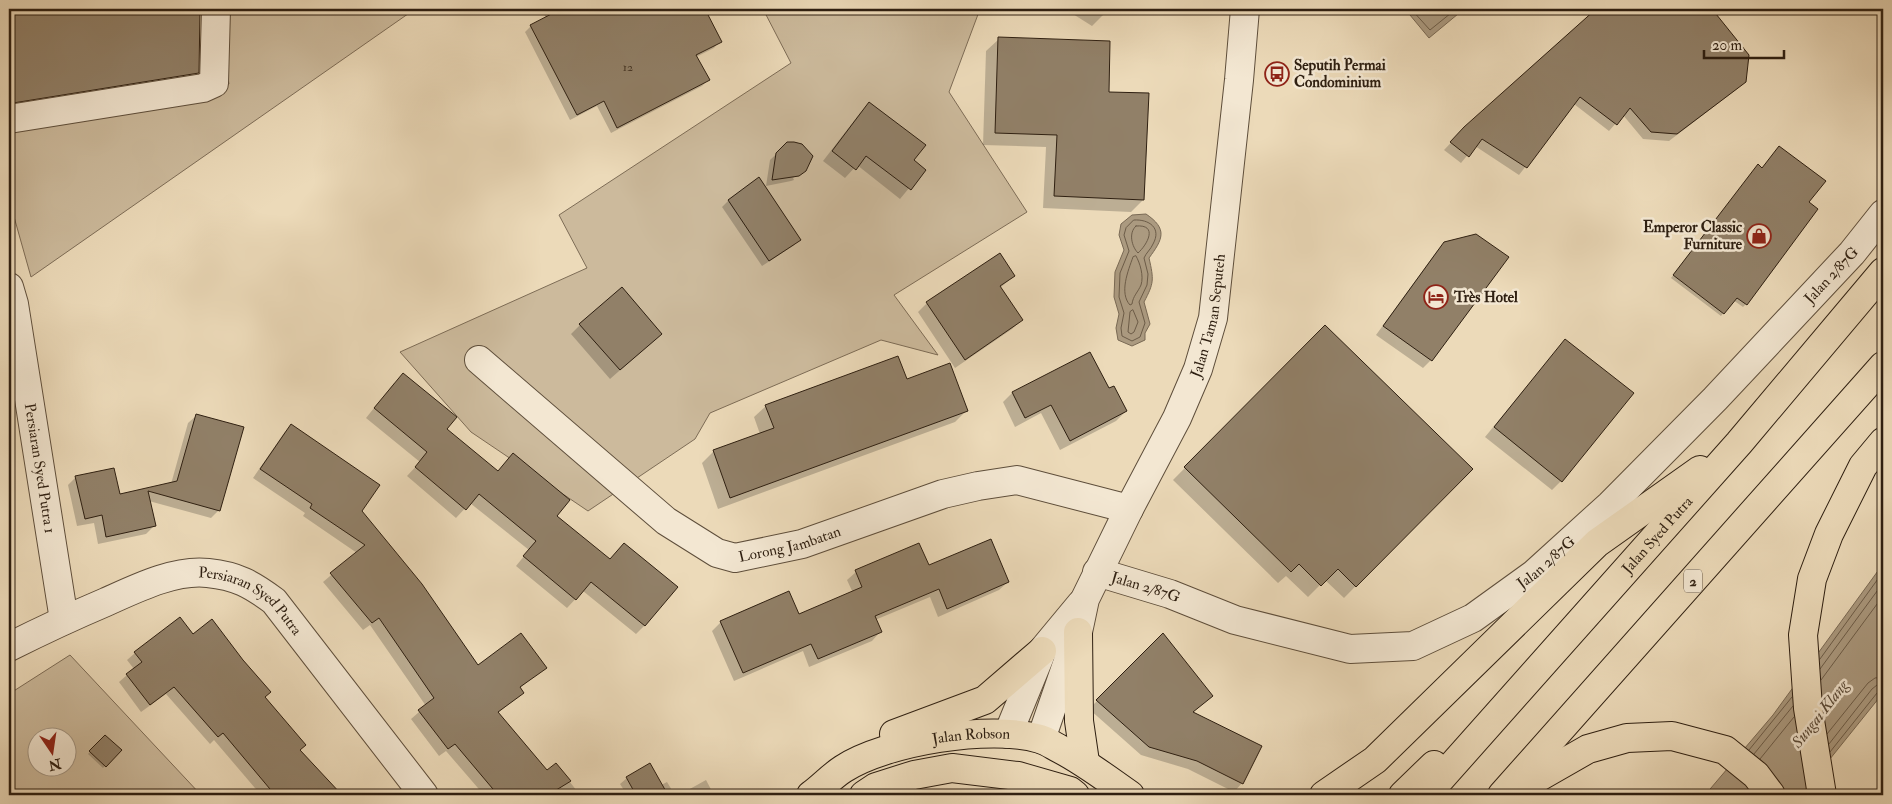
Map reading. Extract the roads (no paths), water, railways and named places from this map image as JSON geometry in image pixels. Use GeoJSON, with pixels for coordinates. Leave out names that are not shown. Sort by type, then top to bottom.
{"type":"FeatureCollection","features":[{"type":"Feature","properties":{"kind":"main road","name":"Jalan Syed Putra"},"geometry":{"type":"LineString","coordinates":[[1426,795],[1739,443],[1883,272]]}},
{"type":"Feature","properties":{"kind":"main road","name":"2"},"geometry":{"type":"LineString","coordinates":[[1502,795],[1883,366]]}},
{"type":"Feature","properties":{"kind":"main road"},"geometry":{"type":"LineString","coordinates":[[1822,795],[1808,708],[1803,635],[1812,579],[1829,534],[1863,466],[1883,442]]}},
{"type":"Feature","properties":{"kind":"main road"},"geometry":{"type":"LineString","coordinates":[[1324,795],[1375,760],[1597,543],[1739,443]]}},
{"type":"Feature","properties":{"kind":"main road"},"geometry":{"type":"LineString","coordinates":[[1403,795],[1578,624]]}},
{"type":"Feature","properties":{"kind":"main road"},"geometry":{"type":"LineString","coordinates":[[1078,632],[1079,721],[1085,762]]}},
{"type":"Feature","properties":{"kind":"main road"},"geometry":{"type":"LineString","coordinates":[[844,768],[873,743],[909,727],[985,700],[1042,651]]}},
{"type":"Feature","properties":{"kind":"main road","name":"Jalan Robson"},"geometry":{"type":"LineString","coordinates":[[811,795],[844,768],[890,748],[925,740],[956,736],[1014,745]]}},
{"type":"Feature","properties":{"kind":"main road"},"geometry":{"type":"LineString","coordinates":[[1508,795],[1588,749],[1627,738],[1672,736],[1725,750],[1756,774],[1771,795]]}},
{"type":"Feature","properties":{"kind":"main road"},"geometry":{"type":"LineString","coordinates":[[952,768],[1014,745],[1040,739],[1085,762],[1130,795]]}},
{"type":"Feature","properties":{"kind":"main road"},"geometry":{"type":"LineString","coordinates":[[1014,745],[1073,793]]}},
{"type":"Feature","properties":{"kind":"main road","name":"Jalan Robson"},"geometry":{"type":"LineString","coordinates":[[864,795],[883,784],[914,775],[952,768],[1018,776],[1073,793]]}},
{"type":"Feature","properties":{"kind":"street"},"geometry":{"type":"LineString","coordinates":[[9,119],[203,88],[214,83],[216,9]]}},
{"type":"Feature","properties":{"kind":"street","name":"Jalan Taman Seputeh"},"geometry":{"type":"LineString","coordinates":[[1040,739],[1078,632],[1085,599],[1129,509],[1177,418],[1198,369],[1213,318],[1239,80],[1244,9]]}},
{"type":"Feature","properties":{"kind":"street","name":"Jalan 2/87G"},"geometry":{"type":"LineString","coordinates":[[1097,572],[1170,594],[1235,620],[1350,649],[1413,646],[1472,618],[1534,574],[1610,505],[1715,399],[1852,253],[1883,214]]}},
{"type":"Feature","properties":{"kind":"street","name":"Persiaran Syed Putra 1"},"geometry":{"type":"LineString","coordinates":[[9,287],[14,304],[64,620]]}},
{"type":"Feature","properties":{"kind":"street","name":"Lorong Jambatan"},"geometry":{"type":"LineString","coordinates":[[479,360],[666,521],[717,553],[735,558],[802,544],[944,494],[1017,480],[1129,509]]}},
{"type":"Feature","properties":{"kind":"street","name":"Persiaran Syed Putra"},"geometry":{"type":"LineString","coordinates":[[9,647],[64,620],[147,584],[182,575],[206,572],[232,577],[253,585],[274,601],[424,795]]}},
{"type":"Feature","properties":{"kind":"street","name":"Jalan Taman Seputeh"},"geometry":{"type":"LineString","coordinates":[[1014,745],[1042,651],[1085,599]]}},
{"type":"Feature","properties":{"kind":"water"},"geometry":{"type":"Polygon","coordinates":[[[1405,9],[1464,9],[1429,38],[1405,9]]]}},
{"type":"Feature","properties":{"kind":"water"},"geometry":{"type":"Polygon","coordinates":[[[1146,214],[1158,225],[1161,234],[1158,245],[1149,258],[1152,281],[1144,302],[1150,324],[1145,333],[1145,340],[1132,346],[1118,340],[1116,328],[1119,314],[1114,297],[1115,272],[1124,250],[1119,235],[1121,224],[1132,215],[1146,214]]]}},
{"type":"Feature","properties":{"kind":"water","name":"Sungai Klang"},"geometry":{"type":"Polygon","coordinates":[[[1883,564],[1883,693],[1801,795],[1705,795],[1773,715],[1883,564]]]}},
{"type":"Feature","properties":{"kind":"place","name":"Seputih Permai Condominium"},"geometry":{"type":"Point","coordinates":[1277,74]}},
{"type":"Feature","properties":{"kind":"place","name":"Emperor Classic Furniture"},"geometry":{"type":"Point","coordinates":[1759,236]}},
{"type":"Feature","properties":{"kind":"place","name":"Très Hotel"},"geometry":{"type":"Point","coordinates":[1436,297]}}]}
